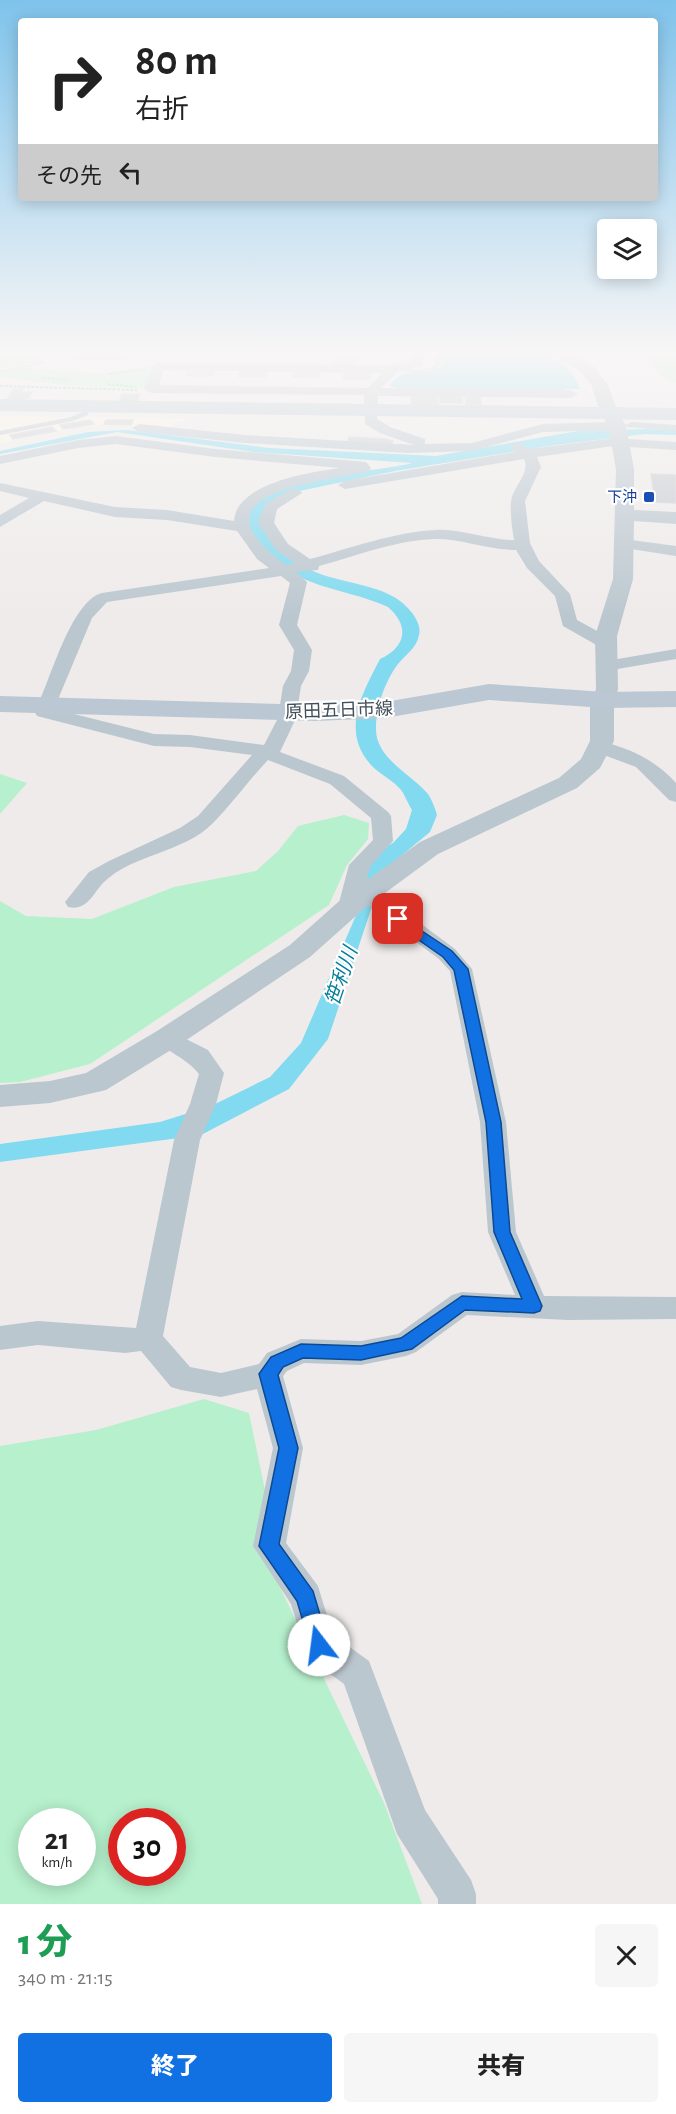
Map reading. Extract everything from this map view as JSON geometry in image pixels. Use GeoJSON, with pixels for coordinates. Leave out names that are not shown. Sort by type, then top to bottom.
{"type":"FeatureCollection","features":[{"type":"Feature","properties":{"kind":"main road","name":"原田五日市線"},"geometry":{"type":"LineString","coordinates":[[0,704],[368,712],[489,692],[604,700],[676,699]]}},
{"type":"Feature","properties":{"kind":"street"},"geometry":{"type":"LineString","coordinates":[[0,444],[21,439]]}},
{"type":"Feature","properties":{"kind":"street"},"geometry":{"type":"LineString","coordinates":[[244,439],[408,449],[472,447],[508,439]]}},
{"type":"Feature","properties":{"kind":"street"},"geometry":{"type":"LineString","coordinates":[[413,439],[438,447]]}},
{"type":"Feature","properties":{"kind":"street"},"geometry":{"type":"LineString","coordinates":[[76,902],[97,877],[116,865],[187,832],[205,820],[234,784],[267,751],[274,747],[288,712],[292,686],[300,671],[303,650],[288,625],[299,582],[262,556],[242,527],[243,513],[247,506],[270,490],[311,478],[528,454],[613,442],[615,439]]}},
{"type":"Feature","properties":{"kind":"street"},"geometry":{"type":"LineString","coordinates":[[0,1096],[50,1092],[95,1082],[168,1038],[300,951],[447,838],[568,783],[591,763],[600,747],[607,689],[608,626],[623,579],[625,469],[623,439]]}},
{"type":"Feature","properties":{"kind":"street"},"geometry":{"type":"LineString","coordinates":[[648,439],[658,443]]}},
{"type":"Feature","properties":{"kind":"street"},"geometry":{"type":"LineString","coordinates":[[655,439],[676,446]]}},
{"type":"Feature","properties":{"kind":"street"},"geometry":{"type":"LineString","coordinates":[[0,460],[84,443],[116,440],[215,453],[361,465],[370,473]]}},
{"type":"Feature","properties":{"kind":"street"},"geometry":{"type":"LineString","coordinates":[[504,440],[528,454],[534,472],[518,503],[522,545],[530,559],[564,596],[568,622],[606,643]]}},
{"type":"Feature","properties":{"kind":"street"},"geometry":{"type":"LineString","coordinates":[[308,566],[282,547],[266,523],[270,507],[293,493],[370,473]]}},
{"type":"Feature","properties":{"kind":"street"},"geometry":{"type":"LineString","coordinates":[[0,487],[115,512],[167,515],[242,527]]}},
{"type":"Feature","properties":{"kind":"street"},"geometry":{"type":"LineString","coordinates":[[0,522],[40,497]]}},
{"type":"Feature","properties":{"kind":"street"},"geometry":{"type":"LineString","coordinates":[[625,515],[676,518]]}},
{"type":"Feature","properties":{"kind":"street"},"geometry":{"type":"LineString","coordinates":[[522,545],[493,546],[439,534],[407,538],[284,571],[102,598],[84,616],[43,705],[44,712],[128,735],[267,751],[269,754],[337,780],[381,816],[383,841],[360,865],[367,899],[447,954],[461,969],[493,1122],[502,1232],[534,1306]]}},
{"type":"Feature","properties":{"kind":"street"},"geometry":{"type":"LineString","coordinates":[[624,544],[676,551]]}},
{"type":"Feature","properties":{"kind":"street"},"geometry":{"type":"LineString","coordinates":[[606,666],[676,654]]}},
{"type":"Feature","properties":{"kind":"street"},"geometry":{"type":"LineString","coordinates":[[600,747],[635,756],[661,777],[676,796]]}},
{"type":"Feature","properties":{"kind":"street"},"geometry":{"type":"LineString","coordinates":[[148,1339],[187,1140],[203,1104],[212,1073],[199,1056],[168,1038]]}},
{"type":"Feature","properties":{"kind":"street"},"geometry":{"type":"LineString","coordinates":[[148,1339],[181,1378],[221,1385],[268,1374],[277,1362],[301,1351],[361,1353],[406,1344],[462,1303],[568,1309],[676,1308]]}},
{"type":"Feature","properties":{"kind":"street"},"geometry":{"type":"LineString","coordinates":[[0,1338],[38,1333],[125,1341],[148,1339]]}},
{"type":"Feature","properties":{"kind":"street"},"geometry":{"type":"LineString","coordinates":[[268,1374],[288,1448],[268,1546],[306,1597],[319,1645],[357,1673],[410,1821],[457,1894],[457,1904]]}},
{"type":"Feature","properties":{"kind":"shaded area"},"geometry":{"type":"Polygon","coordinates":[[[0,439],[21,439],[0,443],[0,439]]]}},
{"type":"Feature","properties":{"kind":"green space"},"geometry":{"type":"Polygon","coordinates":[[[0,774],[27,783],[0,814],[0,774]]]}},
{"type":"Feature","properties":{"kind":"green space"},"geometry":{"type":"Polygon","coordinates":[[[344,815],[369,823],[368,839],[347,865],[329,905],[90,1064],[20,1082],[0,1083],[0,901],[26,916],[92,919],[174,887],[256,871],[278,851],[298,826],[344,815]]]}},
{"type":"Feature","properties":{"kind":"green space"},"geometry":{"type":"Polygon","coordinates":[[[204,1399],[249,1413],[265,1490],[259,1544],[384,1803],[422,1904],[0,1904],[0,1446],[96,1430],[204,1399]]]}},
{"type":"Feature","properties":{"kind":"water"},"geometry":{"type":"Polygon","coordinates":[[[56,439],[81,439],[0,454],[0,451],[56,439]]]}},
{"type":"Feature","properties":{"kind":"water","name":"笹利川"},"geometry":{"type":"Polygon","coordinates":[[[164,439],[197,439],[269,448],[436,456],[533,439],[605,439],[395,471],[285,494],[263,514],[287,549],[302,565],[315,572],[390,595],[402,603],[414,616],[419,630],[418,640],[398,664],[385,686],[376,720],[377,739],[381,748],[395,765],[428,794],[437,815],[430,832],[384,870],[328,1039],[289,1089],[201,1135],[0,1162],[0,1144],[160,1122],[211,1106],[270,1077],[301,1043],[357,913],[369,860],[375,853],[393,843],[406,829],[412,810],[401,790],[372,766],[362,753],[357,740],[356,726],[361,699],[380,659],[389,654],[400,642],[402,629],[400,621],[388,607],[329,588],[287,570],[260,546],[249,524],[252,508],[266,496],[288,486],[412,463],[254,452],[164,439]]]}},
{"type":"Feature","properties":{"kind":"building"},"geometry":{"type":"Polygon","coordinates":[[[348,439],[393,441],[391,446],[347,442],[348,439]]]}},
{"type":"Feature","properties":{"kind":"building"},"geometry":{"type":"Polygon","coordinates":[[[651,474],[676,475],[676,503],[655,502],[651,474]]]}},
{"type":"Feature","properties":{"kind":"place","name":"下沖"},"geometry":{"type":"Point","coordinates":[649,497]}},
{"type":"Feature","properties":{"kind":"route"},"geometry":{"type":"LineString","coordinates":[[319,1645],[306,1597],[268,1546],[288,1448],[268,1374],[277,1362],[301,1351],[361,1353],[406,1344],[462,1303],[534,1306],[502,1232],[493,1122],[461,969],[447,954],[398,919]]}}]}
